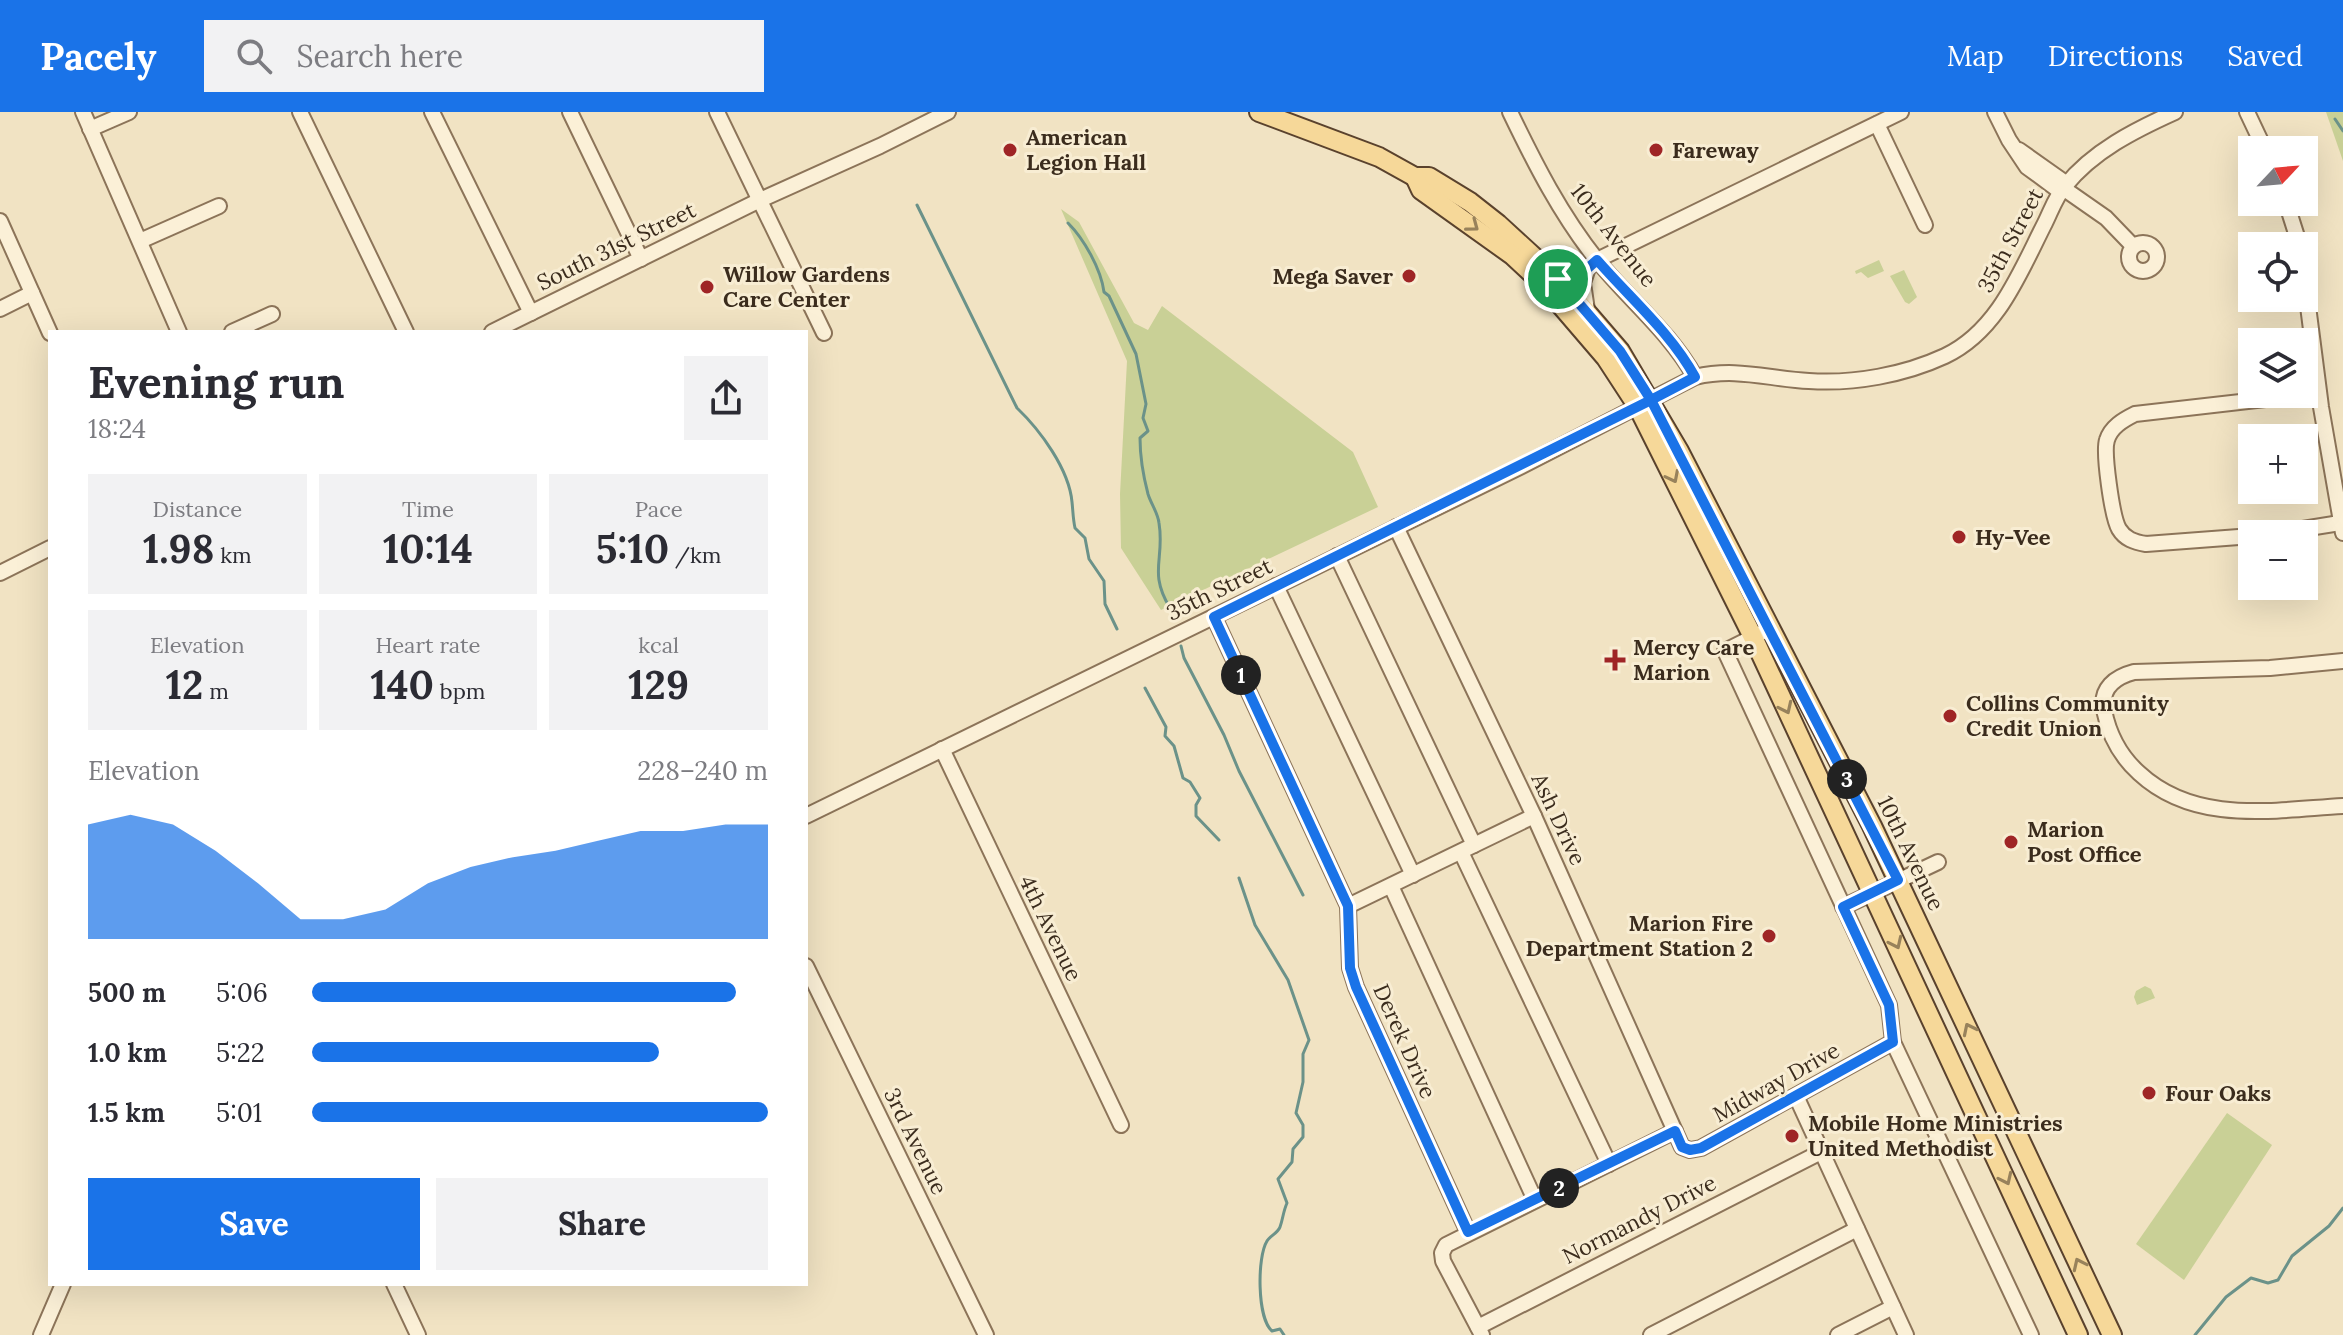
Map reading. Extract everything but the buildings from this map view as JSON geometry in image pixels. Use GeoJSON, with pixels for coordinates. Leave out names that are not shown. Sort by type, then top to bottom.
{"type":"FeatureCollection","features":[{"type":"Feature","properties":{"kind":"main road"},"geometry":{"type":"LineString","coordinates":[[1259,112],[1379,157],[1415,177],[1429,177],[1470,202],[1558,279],[1587,310],[1620,351],[1645,404]]}},
{"type":"Feature","properties":{"kind":"main road"},"geometry":{"type":"LineString","coordinates":[[1415,177],[1421,190],[1512,255],[1540,281],[1645,404]]}},
{"type":"Feature","properties":{"kind":"main road","name":"10th Avenue"},"geometry":{"type":"LineString","coordinates":[[1645,404],[1761,633],[1898,880],[2112,1335]]}},
{"type":"Feature","properties":{"kind":"main road","name":"10th Avenue"},"geometry":{"type":"LineString","coordinates":[[1761,633],[1873,892],[2078,1335]]}},
{"type":"Feature","properties":{"kind":"street"},"geometry":{"type":"LineString","coordinates":[[83,112],[178,330]]}},
{"type":"Feature","properties":{"kind":"street"},"geometry":{"type":"LineString","coordinates":[[90,129],[129,112]]}},
{"type":"Feature","properties":{"kind":"street"},"geometry":{"type":"LineString","coordinates":[[300,112],[405,330]]}},
{"type":"Feature","properties":{"kind":"street"},"geometry":{"type":"LineString","coordinates":[[432,112],[531,313]]}},
{"type":"Feature","properties":{"kind":"street"},"geometry":{"type":"LineString","coordinates":[[570,112],[641,259]]}},
{"type":"Feature","properties":{"kind":"street"},"geometry":{"type":"LineString","coordinates":[[717,112],[824,333]]}},
{"type":"Feature","properties":{"kind":"street","name":"South 31st Street"},"geometry":{"type":"LineString","coordinates":[[498,330],[760,200],[948,112]]}},
{"type":"Feature","properties":{"kind":"street"},"geometry":{"type":"LineString","coordinates":[[1558,279],[1901,112]]}},
{"type":"Feature","properties":{"kind":"street"},"geometry":{"type":"LineString","coordinates":[[1995,112],[2027,167],[2064,188],[2106,218],[2133,246]]}},
{"type":"Feature","properties":{"kind":"street","name":"35th Street"},"geometry":{"type":"LineString","coordinates":[[808,815],[1695,377],[1737,371],[1808,381],[1846,381],[1887,375],[1944,356],[1965,344],[1996,313],[2064,188],[2085,165],[2146,118],[2175,112]]}},
{"type":"Feature","properties":{"kind":"street"},"geometry":{"type":"LineString","coordinates":[[2247,112],[2258,136]]}},
{"type":"Feature","properties":{"kind":"street","name":"10th Avenue"},"geometry":{"type":"LineString","coordinates":[[1512,113],[1538,170],[1593,264],[1675,346],[1695,377]]}},
{"type":"Feature","properties":{"kind":"street"},"geometry":{"type":"LineString","coordinates":[[1877,124],[1925,225]]}},
{"type":"Feature","properties":{"kind":"street"},"geometry":{"type":"LineString","coordinates":[[140,241],[219,206]]}},
{"type":"Feature","properties":{"kind":"street"},"geometry":{"type":"LineString","coordinates":[[0,221],[49,330]]}},
{"type":"Feature","properties":{"kind":"street"},"geometry":{"type":"LineString","coordinates":[[1587,310],[1583,283],[1593,264]]}},
{"type":"Feature","properties":{"kind":"street"},"geometry":{"type":"LineString","coordinates":[[0,309],[32,293]]}},
{"type":"Feature","properties":{"kind":"street"},"geometry":{"type":"LineString","coordinates":[[236,330],[272,314]]}},
{"type":"Feature","properties":{"kind":"street","name":"35th Street"},"geometry":{"type":"LineString","coordinates":[[1645,404],[1672,400],[1699,385],[1737,371]]}},
{"type":"Feature","properties":{"kind":"street"},"geometry":{"type":"LineString","coordinates":[[2318,393],[2342,528],[2318,530]]}},
{"type":"Feature","properties":{"kind":"street"},"geometry":{"type":"LineString","coordinates":[[2238,402],[2135,414],[2122,420],[2106,442],[2113,513],[2119,529],[2131,541],[2146,544],[2238,537]]}},
{"type":"Feature","properties":{"kind":"street","name":"Ash Drive"},"geometry":{"type":"LineString","coordinates":[[1396,527],[1534,816],[1675,1131]]}},
{"type":"Feature","properties":{"kind":"street"},"geometry":{"type":"LineString","coordinates":[[0,573],[48,549]]}},
{"type":"Feature","properties":{"kind":"street"},"geometry":{"type":"LineString","coordinates":[[1337,556],[1609,1164]]}},
{"type":"Feature","properties":{"kind":"street"},"geometry":{"type":"LineString","coordinates":[[1276,586],[1413,875]]}},
{"type":"Feature","properties":{"kind":"street","name":"Derek Drive"},"geometry":{"type":"LineString","coordinates":[[1214,617],[1348,906],[1350,968],[1356,987],[1468,1232]]}},
{"type":"Feature","properties":{"kind":"street"},"geometry":{"type":"LineString","coordinates":[[1761,633],[1725,651],[1889,1005],[1893,1042],[2031,1335]]}},
{"type":"Feature","properties":{"kind":"street"},"geometry":{"type":"LineString","coordinates":[[2343,661],[2270,668],[2134,672],[2118,676],[2108,687],[2103,702],[2107,722],[2124,758],[2147,781],[2173,797],[2204,808],[2224,811],[2343,806]]}},
{"type":"Feature","properties":{"kind":"street","name":"4th Avenue"},"geometry":{"type":"LineString","coordinates":[[942,749],[1121,1125]]}},
{"type":"Feature","properties":{"kind":"street"},"geometry":{"type":"LineString","coordinates":[[1348,906],[1534,816]]}},
{"type":"Feature","properties":{"kind":"street"},"geometry":{"type":"LineString","coordinates":[[1843,907],[1938,862]]}},
{"type":"Feature","properties":{"kind":"street"},"geometry":{"type":"LineString","coordinates":[[1391,886],[1535,1200]]}},
{"type":"Feature","properties":{"kind":"street","name":"3rd Avenue"},"geometry":{"type":"LineString","coordinates":[[808,970],[986,1335]]}},
{"type":"Feature","properties":{"kind":"street","name":"Midway Drive"},"geometry":{"type":"LineString","coordinates":[[1675,1131],[1682,1147],[1690,1150],[1701,1148],[1893,1042]]}},
{"type":"Feature","properties":{"kind":"street"},"geometry":{"type":"LineString","coordinates":[[1796,1096],[1906,1335]]}},
{"type":"Feature","properties":{"kind":"street"},"geometry":{"type":"LineString","coordinates":[[1480,1331],[1443,1261],[1442,1253],[1446,1245],[1675,1131]]}},
{"type":"Feature","properties":{"kind":"street","name":"Normandy Drive"},"geometry":{"type":"LineString","coordinates":[[1480,1331],[1821,1152]]}},
{"type":"Feature","properties":{"kind":"street"},"geometry":{"type":"LineString","coordinates":[[1651,1335],[1857,1229]]}},
{"type":"Feature","properties":{"kind":"street"},"geometry":{"type":"LineString","coordinates":[[41,1335],[62,1286]]}},
{"type":"Feature","properties":{"kind":"street"},"geometry":{"type":"LineString","coordinates":[[395,1286],[418,1335]]}},
{"type":"Feature","properties":{"kind":"street"},"geometry":{"type":"LineString","coordinates":[[1838,1335],[1893,1307]]}},
{"type":"Feature","properties":{"kind":"green space"},"geometry":{"type":"Polygon","coordinates":[[[2326,112],[2343,112],[2343,161],[2326,112]]]}},
{"type":"Feature","properties":{"kind":"green space"},"geometry":{"type":"Polygon","coordinates":[[[1061,209],[1079,222],[1134,323],[1148,330],[1162,306],[1353,452],[1378,507],[1161,610],[1121,548],[1120,494],[1127,361],[1061,209]]]}},
{"type":"Feature","properties":{"kind":"green space"},"geometry":{"type":"Polygon","coordinates":[[[1879,260],[1884,271],[1868,278],[1861,272],[1856,274],[1855,271],[1879,260]]]}},
{"type":"Feature","properties":{"kind":"green space"},"geometry":{"type":"Polygon","coordinates":[[[1904,270],[1917,297],[1909,304],[1890,276],[1904,270]]]}},
{"type":"Feature","properties":{"kind":"green space"},"geometry":{"type":"Polygon","coordinates":[[[2145,986],[2151,989],[2155,998],[2137,1005],[2134,997],[2136,991],[2145,986]]]}},
{"type":"Feature","properties":{"kind":"green space"},"geometry":{"type":"Polygon","coordinates":[[[2227,1113],[2272,1145],[2184,1280],[2136,1244],[2227,1113]]]}},
{"type":"Feature","properties":{"kind":"waterway"},"geometry":{"type":"LineString","coordinates":[[2335,119],[2343,131]]}},
{"type":"Feature","properties":{"kind":"waterway"},"geometry":{"type":"LineString","coordinates":[[917,205],[1017,408],[1044,439],[1065,476],[1070,489],[1075,528],[1085,538],[1089,559],[1104,581],[1105,604],[1117,629]]}},
{"type":"Feature","properties":{"kind":"waterway"},"geometry":{"type":"LineString","coordinates":[[1068,223],[1091,255],[1104,292],[1109,296],[1136,354],[1146,404],[1143,418],[1148,431],[1140,438],[1142,466],[1158,519],[1158,575],[1170,608]]}},
{"type":"Feature","properties":{"kind":"waterway"},"geometry":{"type":"LineString","coordinates":[[1181,646],[1239,771],[1303,895]]}},
{"type":"Feature","properties":{"kind":"waterway"},"geometry":{"type":"LineString","coordinates":[[1145,688],[1166,727],[1165,736],[1174,746],[1183,778],[1190,782],[1200,798],[1196,816],[1219,840]]}},
{"type":"Feature","properties":{"kind":"waterway"},"geometry":{"type":"LineString","coordinates":[[1239,878],[1255,925],[1288,980],[1309,1040],[1303,1054],[1303,1082],[1296,1113],[1303,1125],[1303,1137],[1293,1149],[1292,1162],[1278,1179],[1287,1203],[1279,1229],[1268,1239],[1261,1260],[1263,1314],[1272,1331],[1280,1329],[1284,1335]]}},
{"type":"Feature","properties":{"kind":"waterway"},"geometry":{"type":"LineString","coordinates":[[2195,1335],[2226,1297],[2251,1278],[2268,1283],[2278,1280],[2292,1256],[2329,1226],[2343,1208]]}},
{"type":"Feature","properties":{"kind":"place","name":"American Legion Hall"},"geometry":{"type":"Point","coordinates":[1010,150]}},
{"type":"Feature","properties":{"kind":"place","name":"Fareway"},"geometry":{"type":"Point","coordinates":[1656,150]}},
{"type":"Feature","properties":{"kind":"place","name":"Mega Saver"},"geometry":{"type":"Point","coordinates":[1409,276]}},
{"type":"Feature","properties":{"kind":"place","name":"Willow Gardens Care Center"},"geometry":{"type":"Point","coordinates":[707,287]}},
{"type":"Feature","properties":{"kind":"place","name":"Hy-Vee"},"geometry":{"type":"Point","coordinates":[1959,537]}},
{"type":"Feature","properties":{"kind":"place","name":"Mercy Care Marion"},"geometry":{"type":"Point","coordinates":[1615,660]}},
{"type":"Feature","properties":{"kind":"place","name":"Collins Community Credit Union"},"geometry":{"type":"Point","coordinates":[1950,716]}},
{"type":"Feature","properties":{"kind":"place","name":"Marion Post Office"},"geometry":{"type":"Point","coordinates":[2011,842]}},
{"type":"Feature","properties":{"kind":"place","name":"Marion Fire Department Station 2"},"geometry":{"type":"Point","coordinates":[1769,936]}},
{"type":"Feature","properties":{"kind":"place","name":"Four Oaks"},"geometry":{"type":"Point","coordinates":[2149,1093]}},
{"type":"Feature","properties":{"kind":"place","name":"Mobile Home Ministries United Methodist"},"geometry":{"type":"Point","coordinates":[1792,1136]}},
{"type":"Feature","properties":{"kind":"route"},"geometry":{"type":"LineString","coordinates":[[1558,279],[1588,268],[1597,260],[1666,335],[1695,377],[1651,400],[1898,880],[1843,907],[1889,1005],[1893,1042],[1701,1148],[1690,1150],[1682,1147],[1675,1131],[1468,1232],[1356,987],[1350,968],[1348,906],[1214,617],[1651,400],[1620,351],[1558,279]]}}]}
